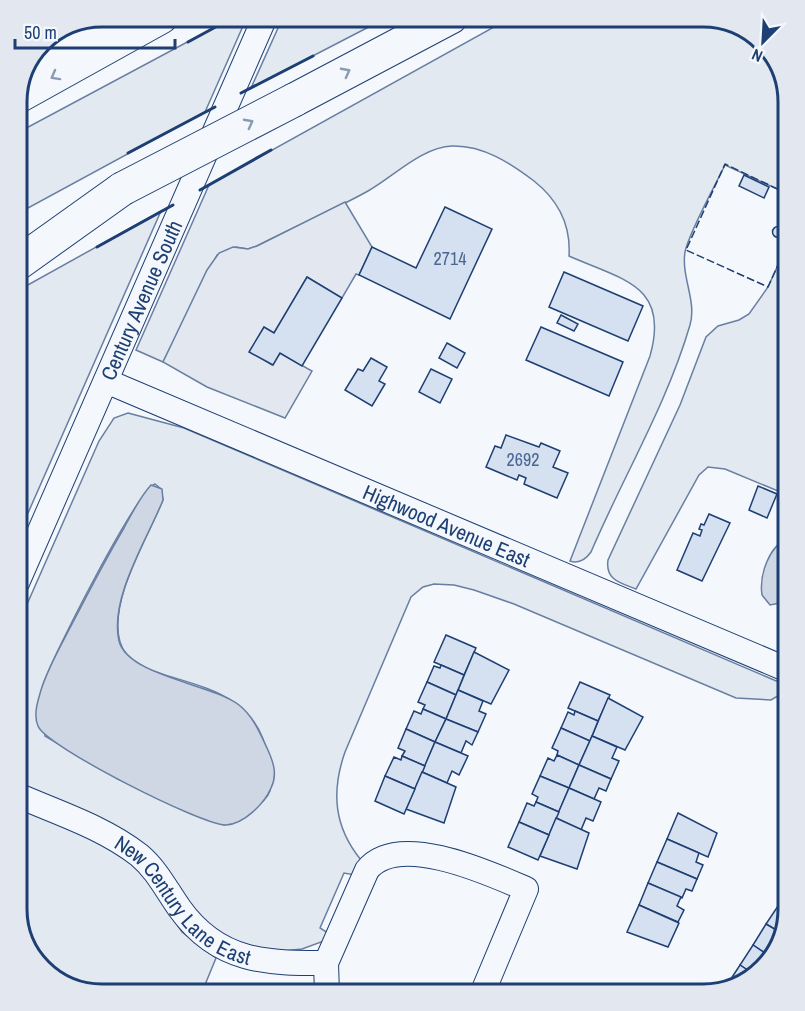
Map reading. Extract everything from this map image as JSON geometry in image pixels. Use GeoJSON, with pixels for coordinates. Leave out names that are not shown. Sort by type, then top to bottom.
{"type":"FeatureCollection","features":[{"type":"Feature","properties":{"kind":"highway"},"geometry":{"type":"LineString","coordinates":[[46,53],[112,27]]}},
{"type":"Feature","properties":{"kind":"highway"},"geometry":{"type":"LineString","coordinates":[[28,91],[141,27]]}},
{"type":"Feature","properties":{"kind":"highway"},"geometry":{"type":"LineString","coordinates":[[27,240],[432,27]]}},
{"type":"Feature","properties":{"kind":"highway"},"geometry":{"type":"LineString","coordinates":[[27,257],[122,189]]}},
{"type":"Feature","properties":{"kind":"street","name":"Century Avenue South"},"geometry":{"type":"LineString","coordinates":[[27,560],[260,27]]}},
{"type":"Feature","properties":{"kind":"street","name":"Highwood Avenue East"},"geometry":{"type":"LineString","coordinates":[[106,381],[778,665]]}},
{"type":"Feature","properties":{"kind":"street","name":"New Century Lane East"},"geometry":{"type":"LineString","coordinates":[[27,800],[91,827],[126,846],[150,866],[190,922],[227,950],[261,961],[326,963]]}},
{"type":"Feature","properties":{"kind":"street"},"geometry":{"type":"LineString","coordinates":[[327,984],[326,963],[370,866],[389,855],[420,853],[526,889],[486,984]]}},
{"type":"Feature","properties":{"kind":"shaded area"},"geometry":{"type":"Polygon","coordinates":[[[215,27],[243,27],[205,112],[27,209],[27,128],[215,27]]]}},
{"type":"Feature","properties":{"kind":"shaded area"},"geometry":{"type":"Polygon","coordinates":[[[278,27],[369,27],[251,88],[278,27]]]}},
{"type":"Feature","properties":{"kind":"shaded area"},"geometry":{"type":"Polygon","coordinates":[[[494,27],[708,27],[733,34],[733,72],[771,72],[774,78],[778,102],[778,189],[725,165],[687,243],[684,261],[692,316],[680,354],[657,412],[591,552],[585,559],[570,561],[650,356],[654,332],[653,314],[647,299],[624,279],[569,256],[565,224],[550,196],[534,181],[496,156],[463,146],[430,151],[368,191],[327,212],[257,246],[248,249],[236,247],[217,255],[163,362],[136,350],[209,185],[494,27]]]}},
{"type":"Feature","properties":{"kind":"shaded area"},"geometry":{"type":"Polygon","coordinates":[[[345,202],[372,247],[359,275],[356,274],[342,298],[307,277],[274,333],[264,327],[250,351],[272,365],[280,353],[312,371],[285,418],[207,387],[163,362],[207,270],[219,253],[233,247],[248,249],[257,246],[345,202]]]}},
{"type":"Feature","properties":{"kind":"shaded area"},"geometry":{"type":"Polygon","coordinates":[[[161,211],[27,515],[27,285],[161,211]]]}},
{"type":"Feature","properties":{"kind":"shaded area"},"geometry":{"type":"Polygon","coordinates":[[[778,265],[778,491],[725,469],[708,467],[699,475],[636,589],[615,580],[609,572],[608,560],[680,405],[706,337],[718,326],[739,320],[749,314],[768,287],[778,265]]]}},
{"type":"Feature","properties":{"kind":"shaded area"},"geometry":{"type":"Polygon","coordinates":[[[128,413],[184,428],[778,682],[778,696],[771,700],[736,698],[514,604],[454,585],[434,584],[423,587],[411,597],[345,752],[341,767],[337,795],[338,809],[345,835],[361,860],[355,875],[344,873],[320,928],[328,933],[324,941],[302,949],[258,950],[223,935],[196,913],[166,867],[93,816],[27,787],[27,604],[99,441],[114,418],[128,413]],[[155,484],[145,494],[95,577],[62,643],[43,685],[41,703],[45,736],[118,779],[193,814],[224,825],[245,814],[265,799],[269,793],[271,783],[268,759],[258,729],[241,708],[219,694],[147,668],[130,658],[120,642],[118,626],[124,589],[163,500],[161,489],[155,484]]]}},
{"type":"Feature","properties":{"kind":"shaded area"},"geometry":{"type":"Polygon","coordinates":[[[151,485],[162,489],[163,500],[125,588],[117,624],[119,641],[126,653],[138,663],[226,698],[244,709],[256,725],[273,763],[273,783],[268,794],[258,806],[246,817],[233,824],[212,822],[188,813],[126,783],[67,750],[47,736],[38,726],[36,712],[39,699],[54,658],[136,505],[151,485]]]}},
{"type":"Feature","properties":{"kind":"shaded area"},"geometry":{"type":"Polygon","coordinates":[[[778,545],[778,603],[770,605],[762,595],[761,587],[767,562],[778,545]]]}},
{"type":"Feature","properties":{"kind":"shaded area"},"geometry":{"type":"Polygon","coordinates":[[[27,810],[91,838],[118,853],[144,875],[182,932],[216,958],[205,984],[102,984],[83,981],[60,971],[40,951],[28,919],[27,810]]]}},
{"type":"Feature","properties":{"kind":"building"},"geometry":{"type":"Polygon","coordinates":[[[744,175],[769,187],[764,198],[739,186],[744,175]]]}},
{"type":"Feature","properties":{"kind":"building"},"geometry":{"type":"Polygon","coordinates":[[[445,207],[492,229],[450,319],[359,275],[372,247],[416,268],[445,207]]]}},
{"type":"Feature","properties":{"kind":"building"},"geometry":{"type":"Polygon","coordinates":[[[778,226],[778,238],[772,232],[778,226]]]}},
{"type":"Feature","properties":{"kind":"building"},"geometry":{"type":"Polygon","coordinates":[[[564,272],[643,306],[628,341],[549,307],[564,272]]]}},
{"type":"Feature","properties":{"kind":"building"},"geometry":{"type":"Polygon","coordinates":[[[307,277],[342,298],[302,366],[280,353],[273,365],[249,352],[264,327],[274,333],[307,277]]]}},
{"type":"Feature","properties":{"kind":"building"},"geometry":{"type":"Polygon","coordinates":[[[561,315],[578,324],[574,331],[557,323],[561,315]]]}},
{"type":"Feature","properties":{"kind":"building"},"geometry":{"type":"Polygon","coordinates":[[[541,327],[623,362],[609,396],[526,360],[541,327]]]}},
{"type":"Feature","properties":{"kind":"building"},"geometry":{"type":"Polygon","coordinates":[[[447,343],[465,353],[457,368],[439,358],[447,343]]]}},
{"type":"Feature","properties":{"kind":"building"},"geometry":{"type":"Polygon","coordinates":[[[371,358],[387,367],[379,381],[385,384],[372,406],[345,390],[358,369],[363,371],[371,358]]]}},
{"type":"Feature","properties":{"kind":"building"},"geometry":{"type":"Polygon","coordinates":[[[431,369],[452,379],[440,403],[419,392],[431,369]]]}},
{"type":"Feature","properties":{"kind":"building"},"geometry":{"type":"Polygon","coordinates":[[[506,435],[539,447],[541,443],[560,451],[553,467],[568,473],[557,498],[524,484],[526,478],[519,475],[517,480],[486,467],[495,446],[501,448],[506,435]]]}},
{"type":"Feature","properties":{"kind":"building"},"geometry":{"type":"Polygon","coordinates":[[[758,486],[777,494],[767,518],[749,510],[758,486]]]}},
{"type":"Feature","properties":{"kind":"building"},"geometry":{"type":"Polygon","coordinates":[[[709,514],[730,523],[702,581],[677,570],[693,533],[700,536],[701,524],[704,525],[709,514]]]}},
{"type":"Feature","properties":{"kind":"building"},"geometry":{"type":"Polygon","coordinates":[[[446,635],[476,648],[464,675],[434,662],[446,635]]]}},
{"type":"Feature","properties":{"kind":"building"},"geometry":{"type":"Polygon","coordinates":[[[474,652],[509,670],[491,704],[458,690],[474,652]]]}},
{"type":"Feature","properties":{"kind":"building"},"geometry":{"type":"Polygon","coordinates":[[[441,665],[464,675],[456,695],[427,682],[434,666],[440,668],[441,665]]]}},
{"type":"Feature","properties":{"kind":"building"},"geometry":{"type":"Polygon","coordinates":[[[427,682],[456,695],[446,719],[423,709],[425,705],[418,702],[427,682]]]}},
{"type":"Feature","properties":{"kind":"building"},"geometry":{"type":"Polygon","coordinates":[[[580,682],[610,695],[598,721],[568,708],[580,682]]]}},
{"type":"Feature","properties":{"kind":"building"},"geometry":{"type":"Polygon","coordinates":[[[458,690],[483,701],[479,711],[486,714],[478,732],[446,719],[458,690]]]}},
{"type":"Feature","properties":{"kind":"building"},"geometry":{"type":"Polygon","coordinates":[[[608,698],[643,717],[625,750],[592,736],[608,698]]]}},
{"type":"Feature","properties":{"kind":"building"},"geometry":{"type":"Polygon","coordinates":[[[423,709],[446,719],[435,742],[406,729],[414,711],[421,714],[423,709]]]}},
{"type":"Feature","properties":{"kind":"building"},"geometry":{"type":"Polygon","coordinates":[[[575,711],[598,721],[590,741],[561,728],[568,712],[574,715],[575,711]]]}},
{"type":"Feature","properties":{"kind":"building"},"geometry":{"type":"Polygon","coordinates":[[[446,719],[478,732],[472,745],[466,741],[461,753],[435,742],[446,719]]]}},
{"type":"Feature","properties":{"kind":"building"},"geometry":{"type":"Polygon","coordinates":[[[561,728],[590,741],[579,765],[557,755],[558,751],[552,748],[561,728]]]}},
{"type":"Feature","properties":{"kind":"building"},"geometry":{"type":"Polygon","coordinates":[[[406,729],[435,742],[425,766],[402,756],[405,751],[398,748],[406,729]]]}},
{"type":"Feature","properties":{"kind":"building"},"geometry":{"type":"Polygon","coordinates":[[[592,736],[617,747],[612,758],[619,761],[611,779],[579,765],[592,736]]]}},
{"type":"Feature","properties":{"kind":"building"},"geometry":{"type":"Polygon","coordinates":[[[435,742],[468,756],[459,775],[452,771],[447,783],[422,772],[435,742]]]}},
{"type":"Feature","properties":{"kind":"building"},"geometry":{"type":"Polygon","coordinates":[[[557,755],[579,765],[569,788],[540,776],[548,758],[554,761],[557,755]]]}},
{"type":"Feature","properties":{"kind":"building"},"geometry":{"type":"Polygon","coordinates":[[[402,756],[425,766],[415,789],[385,776],[394,757],[401,760],[402,756]]]}},
{"type":"Feature","properties":{"kind":"building"},"geometry":{"type":"Polygon","coordinates":[[[579,765],[611,779],[606,791],[599,788],[594,799],[569,788],[579,765]]]}},
{"type":"Feature","properties":{"kind":"building"},"geometry":{"type":"Polygon","coordinates":[[[422,772],[456,787],[444,823],[406,809],[422,772]]]}},
{"type":"Feature","properties":{"kind":"building"},"geometry":{"type":"Polygon","coordinates":[[[385,776],[415,789],[404,814],[375,801],[385,776]]]}},
{"type":"Feature","properties":{"kind":"building"},"geometry":{"type":"Polygon","coordinates":[[[540,776],[569,788],[559,812],[536,802],[538,797],[532,794],[540,776]]]}},
{"type":"Feature","properties":{"kind":"building"},"geometry":{"type":"Polygon","coordinates":[[[569,788],[601,802],[593,821],[586,818],[581,830],[556,818],[569,788]]]}},
{"type":"Feature","properties":{"kind":"building"},"geometry":{"type":"Polygon","coordinates":[[[536,802],[559,812],[549,835],[519,822],[527,803],[534,806],[536,802]]]}},
{"type":"Feature","properties":{"kind":"building"},"geometry":{"type":"Polygon","coordinates":[[[678,813],[717,833],[708,857],[667,839],[678,813]]]}},
{"type":"Feature","properties":{"kind":"building"},"geometry":{"type":"Polygon","coordinates":[[[556,818],[589,833],[577,869],[540,856],[556,818]]]}},
{"type":"Feature","properties":{"kind":"building"},"geometry":{"type":"Polygon","coordinates":[[[519,822],[549,835],[538,860],[508,847],[519,822]]]}},
{"type":"Feature","properties":{"kind":"building"},"geometry":{"type":"Polygon","coordinates":[[[667,839],[699,853],[696,862],[703,865],[697,879],[657,862],[667,839]]]}},
{"type":"Feature","properties":{"kind":"building"},"geometry":{"type":"Polygon","coordinates":[[[657,862],[697,879],[692,891],[686,889],[682,898],[648,883],[657,862]]]}},
{"type":"Feature","properties":{"kind":"building"},"geometry":{"type":"Polygon","coordinates":[[[648,883],[681,897],[677,906],[684,910],[678,922],[639,905],[648,883]]]}},
{"type":"Feature","properties":{"kind":"building"},"geometry":{"type":"Polygon","coordinates":[[[639,905],[679,923],[668,947],[627,932],[639,905]]]}},
{"type":"Feature","properties":{"kind":"building"},"geometry":{"type":"Polygon","coordinates":[[[778,906],[775,929],[766,924],[778,906]]]}},
{"type":"Feature","properties":{"kind":"building"},"geometry":{"type":"Polygon","coordinates":[[[766,924],[775,929],[764,952],[753,945],[766,924]]]}},
{"type":"Feature","properties":{"kind":"building"},"geometry":{"type":"Polygon","coordinates":[[[753,945],[764,952],[747,970],[740,965],[753,945]]]}},
{"type":"Feature","properties":{"kind":"building"},"geometry":{"type":"Polygon","coordinates":[[[740,965],[747,970],[736,976],[732,977],[740,965]]]}},
{"type":"Feature","properties":{"kind":"fence"},"geometry":{"type":"LineString","coordinates":[[778,189],[725,164],[686,250],[768,287],[778,265]]}},
{"type":"Feature","properties":{"kind":"wall"},"geometry":{"type":"LineString","coordinates":[[188,42],[216,27]]}},
{"type":"Feature","properties":{"kind":"wall"},"geometry":{"type":"LineString","coordinates":[[241,93],[313,56]]}},
{"type":"Feature","properties":{"kind":"wall"},"geometry":{"type":"LineString","coordinates":[[128,153],[215,107]]}},
{"type":"Feature","properties":{"kind":"wall"},"geometry":{"type":"LineString","coordinates":[[200,190],[271,150]]}},
{"type":"Feature","properties":{"kind":"wall"},"geometry":{"type":"LineString","coordinates":[[97,247],[173,205]]}}]}
